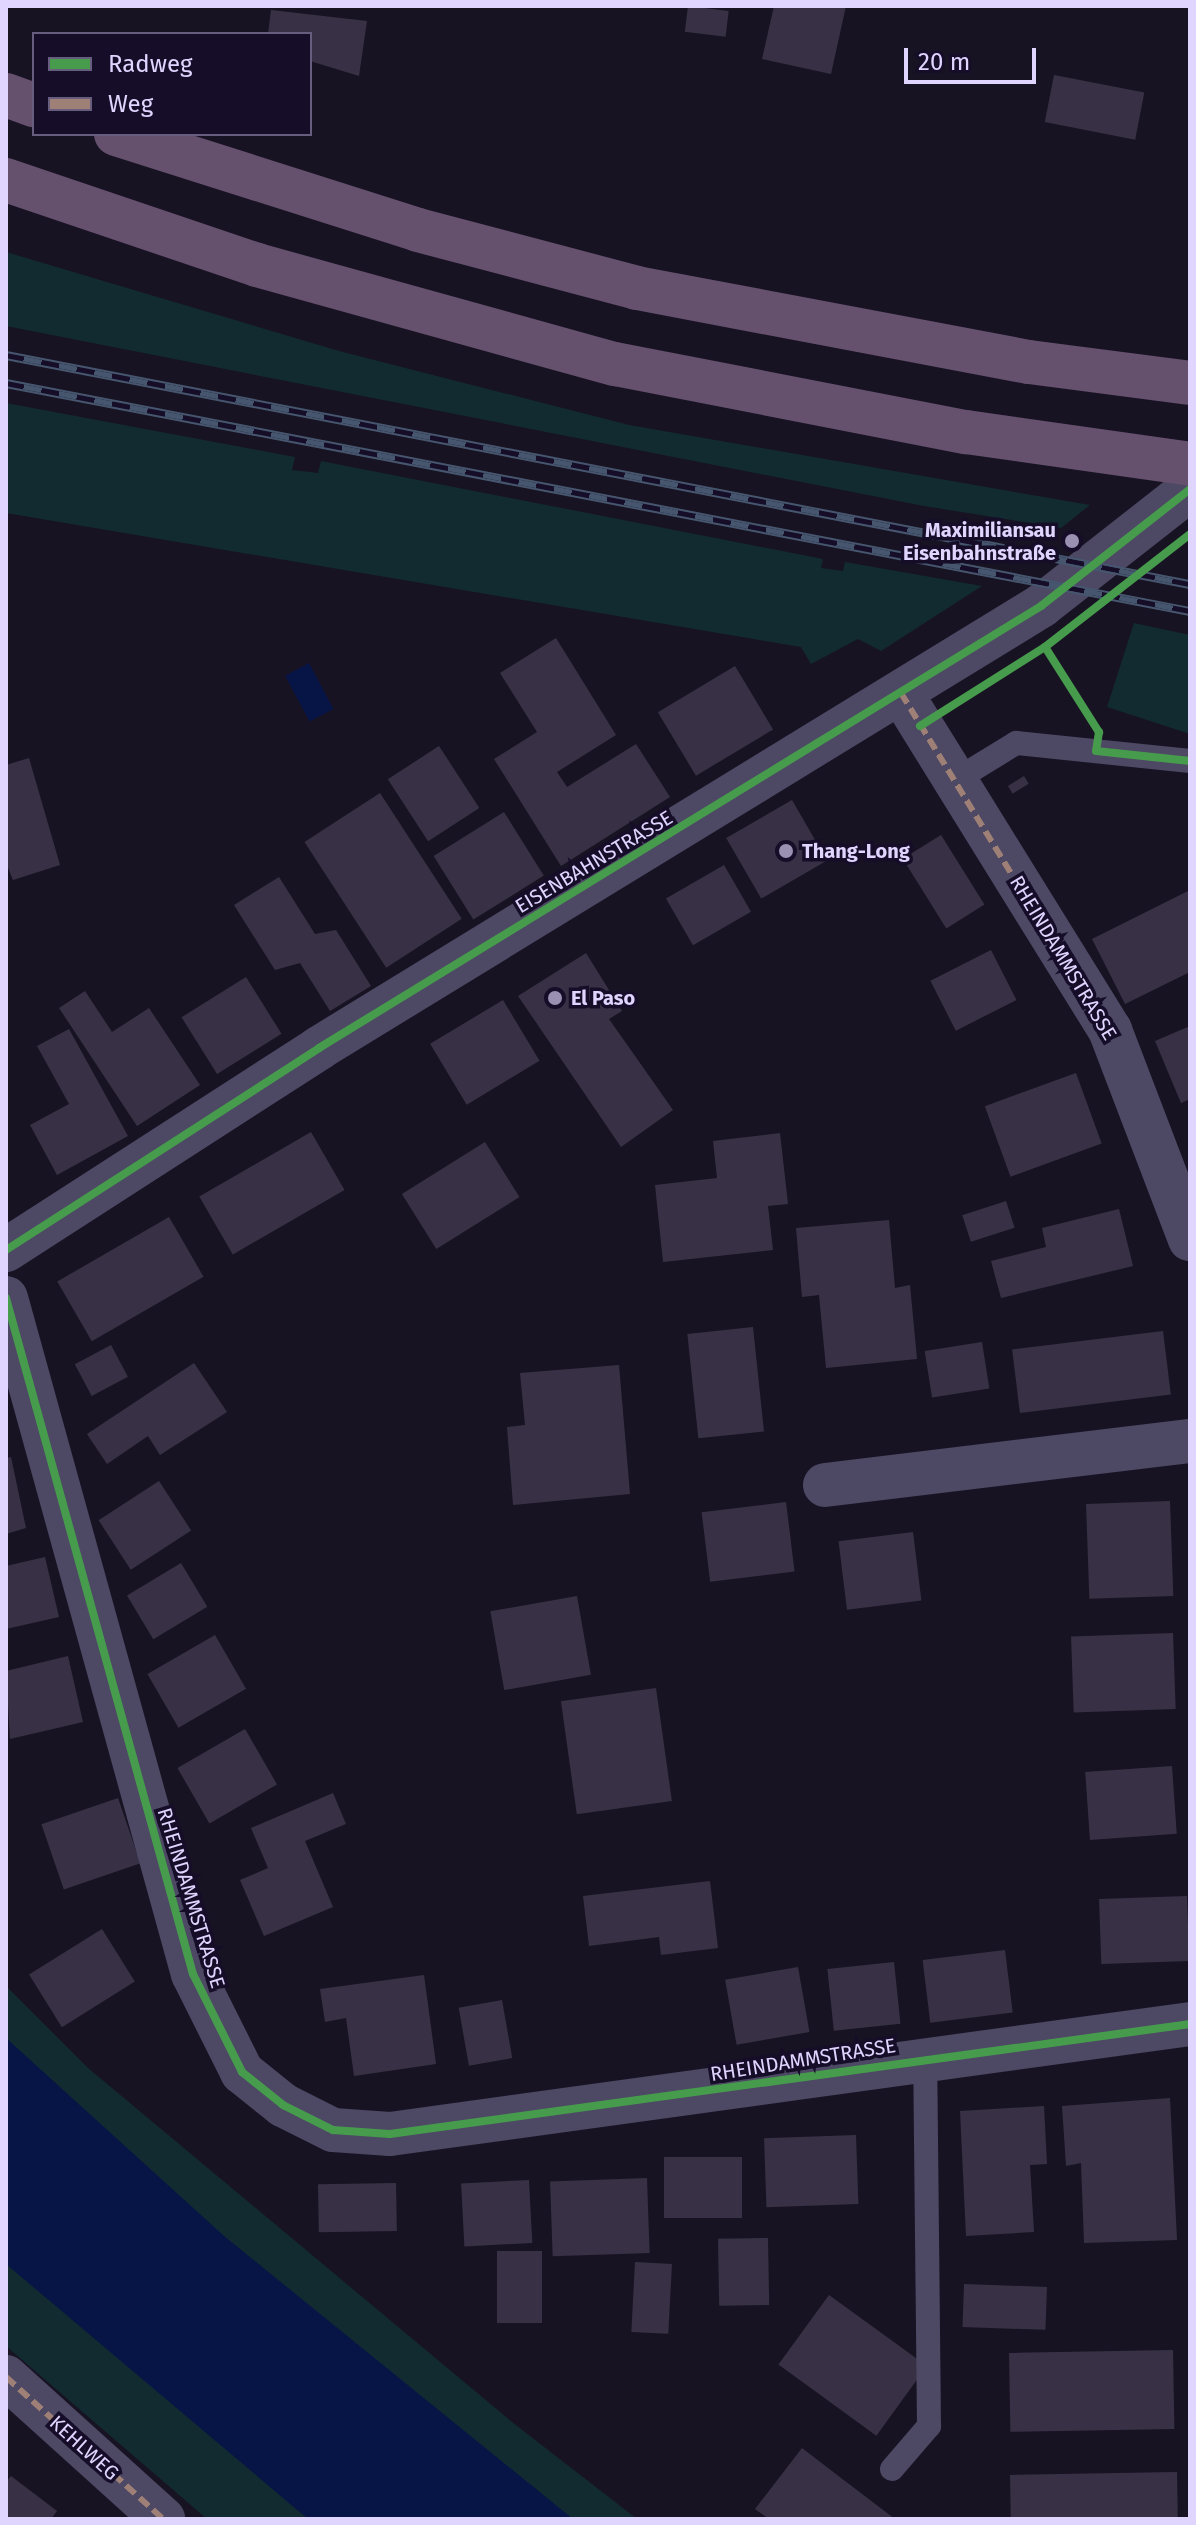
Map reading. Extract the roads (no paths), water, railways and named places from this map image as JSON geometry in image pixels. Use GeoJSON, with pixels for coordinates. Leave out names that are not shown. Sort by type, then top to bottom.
{"type":"FeatureCollection","features":[{"type":"Feature","properties":{"kind":"highway"},"geometry":{"type":"LineString","coordinates":[[6,95],[32,104]]}},
{"type":"Feature","properties":{"kind":"highway"},"geometry":{"type":"LineString","coordinates":[[122,136],[418,230],[637,288],[1014,360],[1190,383]]}},
{"type":"Feature","properties":{"kind":"highway"},"geometry":{"type":"LineString","coordinates":[[6,180],[257,265],[615,364],[877,416],[1137,459],[1190,464]]}},
{"type":"Feature","properties":{"kind":"street","name":"EISENBAHNSTRASSE"},"geometry":{"type":"LineString","coordinates":[[6,1250],[319,1048],[1041,606],[1190,489]]}},
{"type":"Feature","properties":{"kind":"street","name":"RHEINDAMMSTRASSE"},"geometry":{"type":"LineString","coordinates":[[901,693],[1110,1030],[1190,1239]]}},
{"type":"Feature","properties":{"kind":"street","name":"RHEINDAMMSTRASSE"},"geometry":{"type":"LineString","coordinates":[[6,1298],[193,1974],[242,2072],[283,2105],[333,2130],[390,2134],[562,2114],[925,2057],[1190,2024]]}},
{"type":"Feature","properties":{"kind":"street"},"geometry":{"type":"LineString","coordinates":[[825,1485],[1190,1441]]}},
{"type":"Feature","properties":{"kind":"street","name":"KEHLWEG"},"geometry":{"type":"LineString","coordinates":[[6,2377],[163,2519]]}},
{"type":"Feature","properties":{"kind":"lane"},"geometry":{"type":"LineString","coordinates":[[954,781],[1016,743],[1190,761]]}},
{"type":"Feature","properties":{"kind":"lane"},"geometry":{"type":"LineString","coordinates":[[892,2469],[929,2426],[925,2057]]}},
{"type":"Feature","properties":{"kind":"railway"},"geometry":{"type":"LineString","coordinates":[[6,355],[1190,584]]}},
{"type":"Feature","properties":{"kind":"railway"},"geometry":{"type":"LineString","coordinates":[[6,383],[1190,611]]}},
{"type":"Feature","properties":{"kind":"place","name":"Maximiliansau Eisenbahnstraße"},"geometry":{"type":"Point","coordinates":[1072,541]}},
{"type":"Feature","properties":{"kind":"place","name":"Thang-Long"},"geometry":{"type":"Point","coordinates":[786,851]}},
{"type":"Feature","properties":{"kind":"place","name":"El Paso"},"geometry":{"type":"Point","coordinates":[555,998]}}]}
